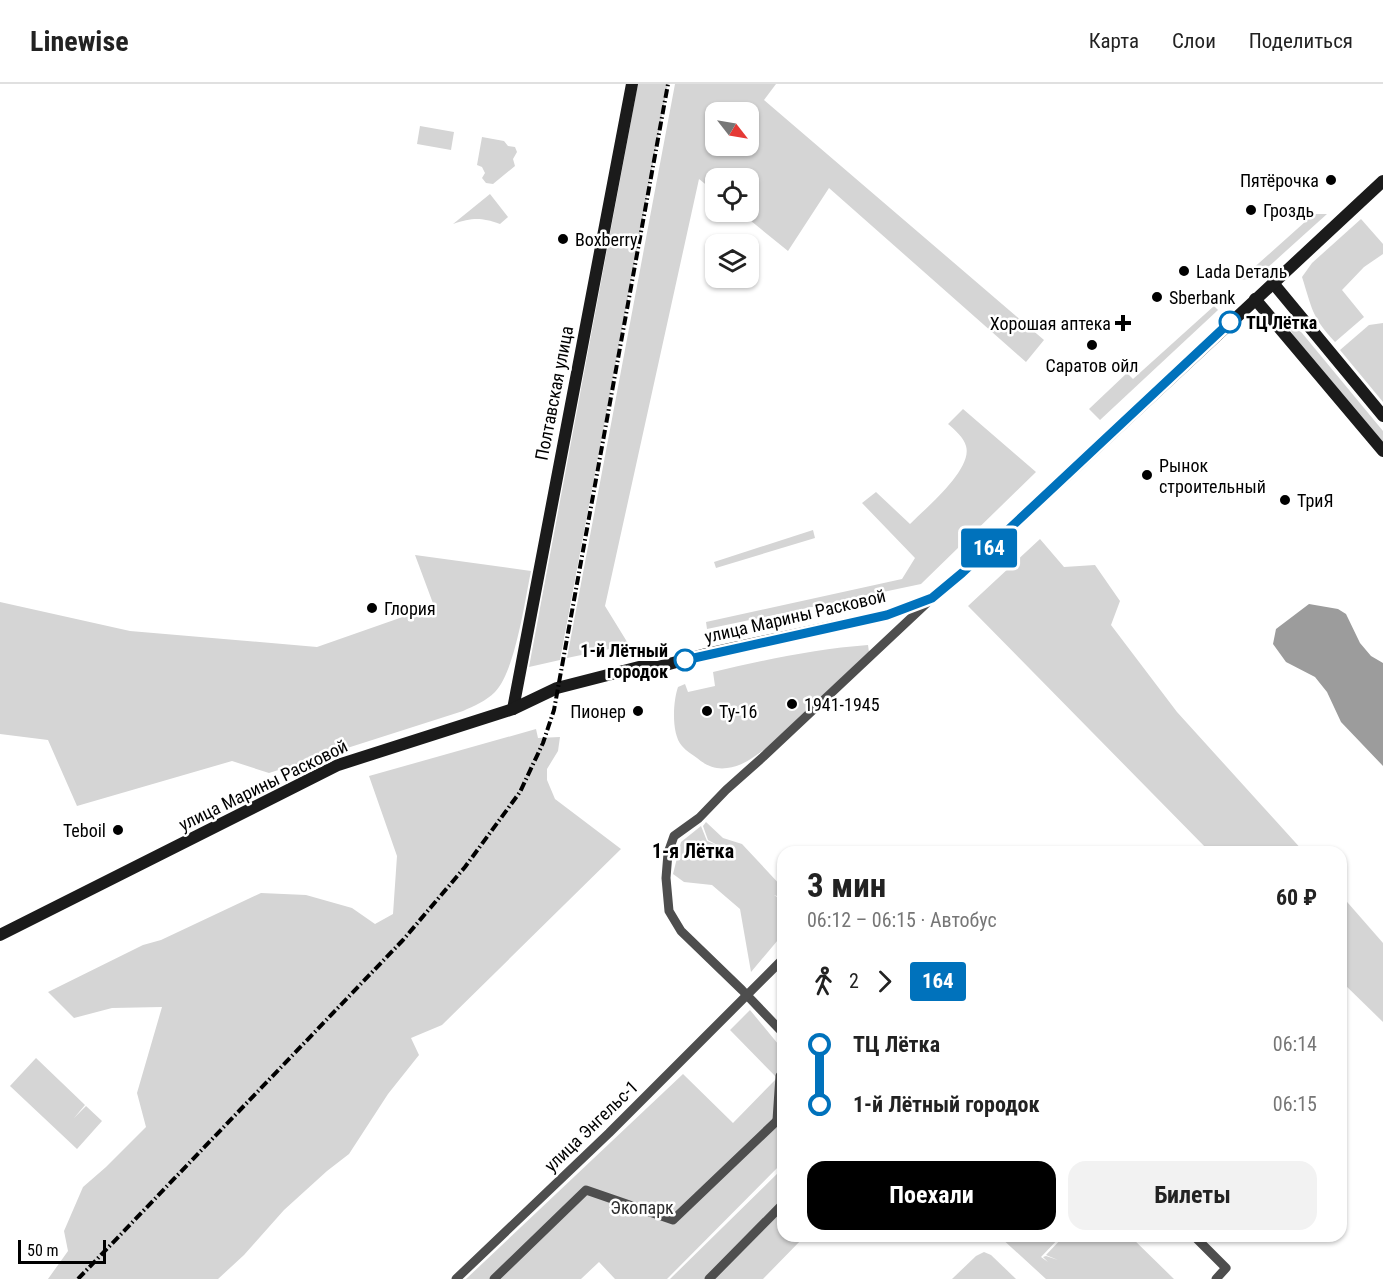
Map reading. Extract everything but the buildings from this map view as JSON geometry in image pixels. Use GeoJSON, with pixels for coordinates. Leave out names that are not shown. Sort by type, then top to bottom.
{"type":"FeatureCollection","features":[{"type":"Feature","properties":{"kind":"main road","name":"Полтавская улица"},"geometry":{"type":"LineString","coordinates":[[513,709],[632,84]]}},
{"type":"Feature","properties":{"kind":"main road","name":"улица Марины Расковой"},"geometry":{"type":"LineString","coordinates":[[0,935],[338,765],[513,709],[557,688],[639,667],[658,667],[706,654],[887,615],[932,598],[962,573],[1383,181]]}},
{"type":"Feature","properties":{"kind":"main road"},"geometry":{"type":"LineString","coordinates":[[1273,283],[1383,416]]}},
{"type":"Feature","properties":{"kind":"main road"},"geometry":{"type":"LineString","coordinates":[[1255,299],[1383,451]]}},
{"type":"Feature","properties":{"kind":"street"},"geometry":{"type":"LineString","coordinates":[[777,1027],[681,931],[669,911],[666,878],[668,854],[674,836],[699,818],[726,790],[932,598]]}},
{"type":"Feature","properties":{"kind":"street","name":"улица Энгельс-1"},"geometry":{"type":"LineString","coordinates":[[456,1279],[609,1133],[777,965]]}},
{"type":"Feature","properties":{"kind":"street"},"geometry":{"type":"LineString","coordinates":[[494,1279],[586,1190],[673,1220],[777,1121]]}},
{"type":"Feature","properties":{"kind":"street"},"geometry":{"type":"LineString","coordinates":[[709,1279],[777,1210]]}},
{"type":"Feature","properties":{"kind":"street"},"geometry":{"type":"LineString","coordinates":[[1200,1242],[1226,1268],[1216,1279]]}},
{"type":"Feature","properties":{"kind":"green space"},"geometry":{"type":"Polygon","coordinates":[[[638,84],[668,84],[560,660],[529,667],[638,84]]]}},
{"type":"Feature","properties":{"kind":"green space"},"geometry":{"type":"Polygon","coordinates":[[[675,84],[776,84],[764,100],[1044,340],[1026,362],[829,188],[788,251],[752,222],[759,222],[759,168],[705,168],[705,184],[699,179],[605,606],[629,645],[567,658],[675,84]]]}},
{"type":"Feature","properties":{"kind":"green space"},"geometry":{"type":"Polygon","coordinates":[[[420,126],[454,132],[451,150],[417,144],[420,126]]]}},
{"type":"Feature","properties":{"kind":"green space"},"geometry":{"type":"Polygon","coordinates":[[[482,137],[504,141],[508,146],[515,147],[517,152],[513,159],[515,166],[493,184],[486,183],[482,178],[485,173],[482,167],[477,165],[482,137]]]}},
{"type":"Feature","properties":{"kind":"green space"},"geometry":{"type":"Polygon","coordinates":[[[490,194],[508,217],[500,224],[476,219],[453,224],[490,194]]]}},
{"type":"Feature","properties":{"kind":"green space"},"geometry":{"type":"Polygon","coordinates":[[[1300,214],[1327,214],[1256,278],[1240,280],[1306,221],[1300,214]]]}},
{"type":"Feature","properties":{"kind":"green space"},"geometry":{"type":"Polygon","coordinates":[[[1361,219],[1383,244],[1383,254],[1364,267],[1342,290],[1364,317],[1335,342],[1317,318],[1302,277],[1312,263],[1361,219]]]}},
{"type":"Feature","properties":{"kind":"green space"},"geometry":{"type":"Polygon","coordinates":[[[1214,306],[1218,310],[1100,420],[1089,409],[1127,373],[1133,379],[1214,306]]]}},
{"type":"Feature","properties":{"kind":"green space"},"geometry":{"type":"Polygon","coordinates":[[[1284,316],[1302,333],[1383,431],[1383,443],[1294,337],[1284,316]]]}},
{"type":"Feature","properties":{"kind":"green space"},"geometry":{"type":"Polygon","coordinates":[[[1383,323],[1383,402],[1340,350],[1369,325],[1383,323]]]}},
{"type":"Feature","properties":{"kind":"green space"},"geometry":{"type":"Polygon","coordinates":[[[963,409],[1036,472],[921,584],[707,629],[706,622],[902,579],[915,558],[862,503],[876,492],[910,524],[947,488],[962,466],[966,455],[965,443],[948,424],[963,409]]]}},
{"type":"Feature","properties":{"kind":"green space"},"geometry":{"type":"Polygon","coordinates":[[[813,530],[815,538],[716,568],[714,562],[813,530]]]}},
{"type":"Feature","properties":{"kind":"green space"},"geometry":{"type":"Polygon","coordinates":[[[1040,539],[1064,567],[1095,565],[1120,601],[1111,625],[1177,712],[1299,846],[1204,846],[968,606],[1040,539]]]}},
{"type":"Feature","properties":{"kind":"green space"},"geometry":{"type":"Polygon","coordinates":[[[415,555],[531,571],[514,653],[502,682],[488,698],[463,711],[269,773],[232,761],[77,806],[48,740],[0,734],[0,602],[130,631],[317,647],[434,606],[415,555]]]}},
{"type":"Feature","properties":{"kind":"green space"},"geometry":{"type":"Polygon","coordinates":[[[868,645],[869,652],[765,749],[742,764],[723,768],[711,766],[687,751],[678,741],[674,717],[678,687],[685,684],[688,692],[715,686],[713,672],[751,663],[809,652],[868,645]]]}},
{"type":"Feature","properties":{"kind":"green space"},"geometry":{"type":"Polygon","coordinates":[[[536,729],[538,738],[560,737],[558,751],[547,769],[547,780],[555,799],[621,849],[442,1025],[411,1038],[419,1055],[388,1094],[349,1154],[284,1210],[244,1255],[218,1279],[48,1279],[68,1251],[64,1231],[83,1187],[146,1127],[137,1093],[162,1007],[112,1008],[74,1018],[48,992],[143,945],[161,940],[261,893],[306,895],[352,908],[375,924],[393,914],[397,856],[369,776],[536,729]]]}},
{"type":"Feature","properties":{"kind":"green space"},"geometry":{"type":"Polygon","coordinates":[[[706,822],[723,838],[742,844],[777,882],[777,896],[774,895],[777,897],[777,941],[751,972],[740,909],[712,885],[684,882],[673,874],[681,842],[701,826],[707,841],[719,846],[708,840],[703,826],[706,822]]]}},
{"type":"Feature","properties":{"kind":"green space"},"geometry":{"type":"Polygon","coordinates":[[[1347,902],[1383,943],[1383,1022],[1347,987],[1347,902]]]}},
{"type":"Feature","properties":{"kind":"green space","name":"Экопарк"},"geometry":{"type":"Polygon","coordinates":[[[750,1010],[777,1043],[777,1078],[730,1030],[750,1010]]]}},
{"type":"Feature","properties":{"kind":"green space"},"geometry":{"type":"Polygon","coordinates":[[[36,1058],[85,1105],[74,1118],[86,1106],[102,1121],[77,1149],[10,1086],[36,1058]]]}},
{"type":"Feature","properties":{"kind":"green space","name":"Экопарк"},"geometry":{"type":"Polygon","coordinates":[[[683,1074],[733,1123],[777,1078],[777,1168],[667,1279],[615,1279],[599,1262],[581,1279],[466,1279],[683,1074]]]}},
{"type":"Feature","properties":{"kind":"green space"},"geometry":{"type":"Polygon","coordinates":[[[777,1174],[777,1242],[799,1242],[763,1279],[670,1279],[777,1174]]]}},
{"type":"Feature","properties":{"kind":"green space"},"geometry":{"type":"Polygon","coordinates":[[[1006,1242],[1055,1242],[1041,1257],[1048,1262],[1043,1257],[1058,1260],[1046,1255],[1058,1242],[1136,1242],[1174,1279],[1046,1279],[1006,1242]]]}},
{"type":"Feature","properties":{"kind":"green space"},"geometry":{"type":"Polygon","coordinates":[[[984,1252],[991,1255],[1016,1279],[952,1279],[976,1256],[984,1252]]]}},
{"type":"Feature","properties":{"kind":"shaded area"},"geometry":{"type":"Polygon","coordinates":[[[1309,604],[1338,609],[1346,614],[1360,643],[1371,656],[1383,663],[1383,766],[1341,722],[1327,692],[1315,677],[1286,662],[1273,644],[1276,629],[1309,604]]]}},
{"type":"Feature","properties":{"kind":"railway"},"geometry":{"type":"LineString","coordinates":[[78,1279],[403,940],[465,867],[520,792],[543,743],[554,710],[668,84]]}},
{"type":"Feature","properties":{"kind":"bus line","name":"164"},"geometry":{"type":"LineString","coordinates":[[685,660],[887,615],[932,598],[962,573],[1230,322]]}},
{"type":"Feature","properties":{"kind":"place","name":"Пятёрочка"},"geometry":{"type":"Point","coordinates":[1331,180]}},
{"type":"Feature","properties":{"kind":"place","name":"Гроздь"},"geometry":{"type":"Point","coordinates":[1251,210]}},
{"type":"Feature","properties":{"kind":"place","name":"Boxberry"},"geometry":{"type":"Point","coordinates":[563,239]}},
{"type":"Feature","properties":{"kind":"place","name":"Lada Dеталь"},"geometry":{"type":"Point","coordinates":[1184,271]}},
{"type":"Feature","properties":{"kind":"place","name":"Sberbank"},"geometry":{"type":"Point","coordinates":[1157,297]}},
{"type":"Feature","properties":{"kind":"place","name":"ТЦ Лётка"},"geometry":{"type":"Point","coordinates":[1230,322]}},
{"type":"Feature","properties":{"kind":"place","name":"Хорошая аптека"},"geometry":{"type":"Point","coordinates":[1123,323]}},
{"type":"Feature","properties":{"kind":"place","name":"Саратов ойл"},"geometry":{"type":"Point","coordinates":[1092,345]}},
{"type":"Feature","properties":{"kind":"place","name":"Рынок строительный"},"geometry":{"type":"Point","coordinates":[1147,475]}},
{"type":"Feature","properties":{"kind":"place","name":"ТриЯ"},"geometry":{"type":"Point","coordinates":[1285,500]}},
{"type":"Feature","properties":{"kind":"place","name":"Глория"},"geometry":{"type":"Point","coordinates":[372,608]}},
{"type":"Feature","properties":{"kind":"place","name":"1-й Лётный городок"},"geometry":{"type":"Point","coordinates":[685,660]}},
{"type":"Feature","properties":{"kind":"place","name":"1941-1945"},"geometry":{"type":"Point","coordinates":[792,704]}},
{"type":"Feature","properties":{"kind":"place","name":"Пионер"},"geometry":{"type":"Point","coordinates":[638,711]}},
{"type":"Feature","properties":{"kind":"place","name":"Ту-16"},"geometry":{"type":"Point","coordinates":[707,711]}},
{"type":"Feature","properties":{"kind":"place","name":"Teboil"},"geometry":{"type":"Point","coordinates":[118,830]}},
{"type":"Feature","properties":{"kind":"district","name":"1-я Лётка"},"geometry":{"type":"Point","coordinates":[693,851]}}]}
